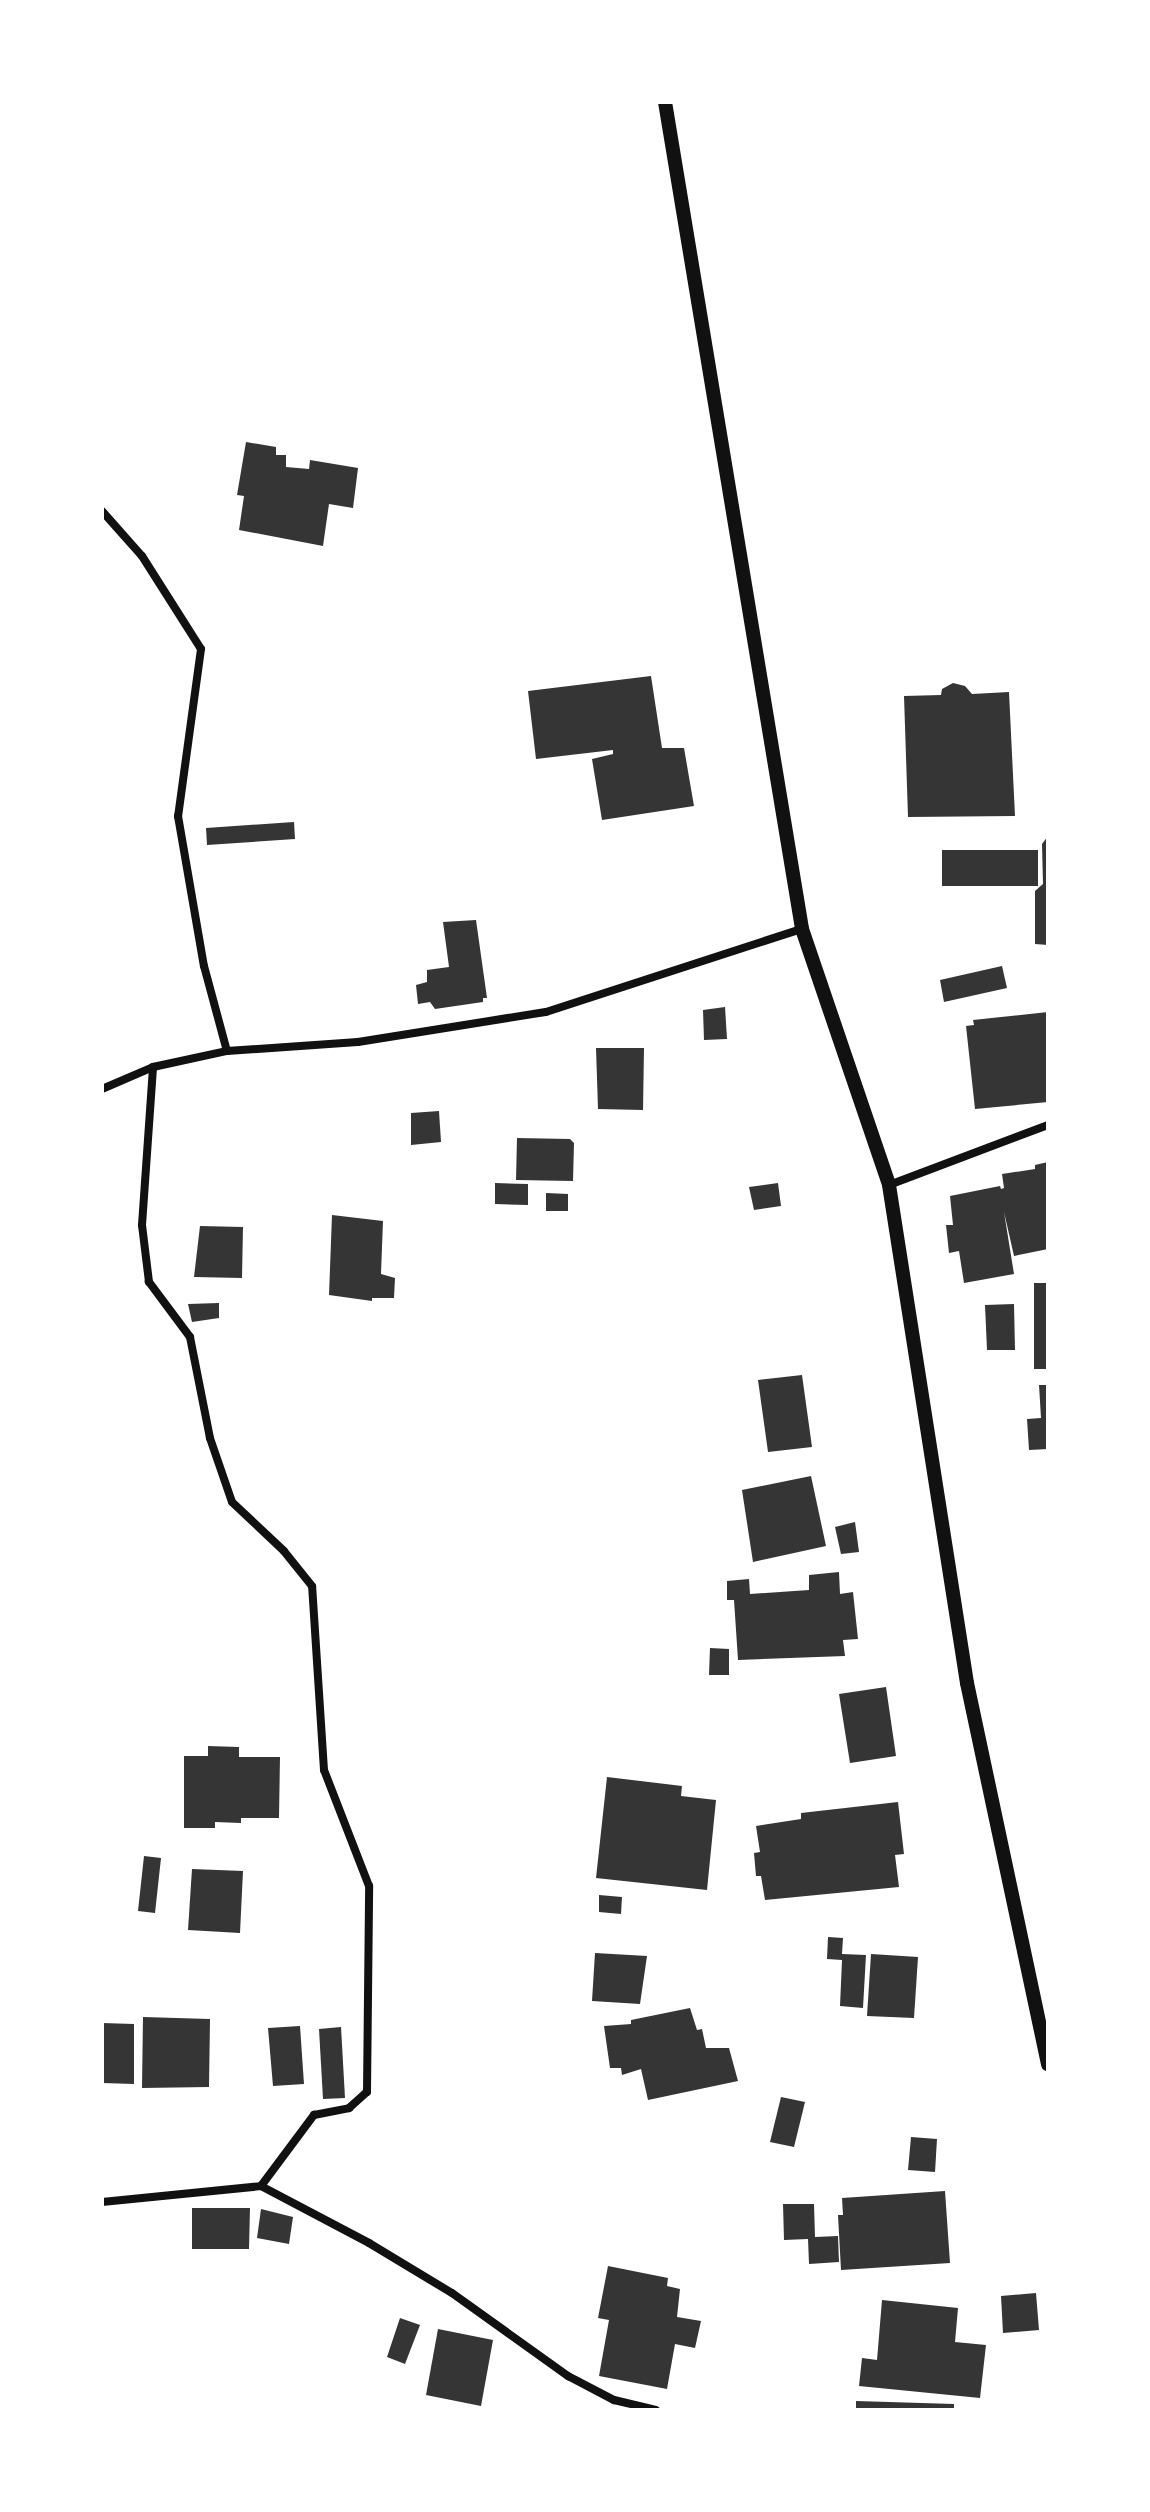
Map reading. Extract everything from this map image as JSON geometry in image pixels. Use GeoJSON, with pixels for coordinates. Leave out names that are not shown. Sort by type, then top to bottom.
{"type":"FeatureCollection","features":[{"type":"Feature","properties":{"kind":"street"},"geometry":{"type":"LineString","coordinates":[[665,102],[802,929],[889,1185],[967,1683],[1048,2064]]}},
{"type":"Feature","properties":{"kind":"street"},"geometry":{"type":"LineString","coordinates":[[102,511],[142,556],[201,649],[178,816],[204,966],[227,1051]]}},
{"type":"Feature","properties":{"kind":"street"},"geometry":{"type":"LineString","coordinates":[[102,1089],[153,1067],[227,1051],[358,1042],[546,1012],[802,929]]}},
{"type":"Feature","properties":{"kind":"street"},"geometry":{"type":"LineString","coordinates":[[153,1067],[142,1225],[149,1282],[190,1337],[210,1438],[232,1502],[284,1551],[312,1586],[324,1770],[369,1886],[367,2092],[349,2108],[314,2115],[261,2186]]}},
{"type":"Feature","properties":{"kind":"street"},"geometry":{"type":"LineString","coordinates":[[889,1185],[1048,1125]]}},
{"type":"Feature","properties":{"kind":"street"},"geometry":{"type":"LineString","coordinates":[[102,2202],[261,2186],[369,2243],[452,2293],[568,2376],[614,2400],[656,2410]]}},
{"type":"Feature","properties":{"kind":"building"},"geometry":{"type":"Polygon","coordinates":[[[246,442],[276,447],[276,455],[286,455],[286,467],[309,469],[310,460],[358,468],[353,508],[329,504],[323,546],[239,530],[244,496],[237,495],[246,442]]]}},
{"type":"Feature","properties":{"kind":"building"},"geometry":{"type":"Polygon","coordinates":[[[651,676],[662,748],[684,748],[694,806],[602,820],[592,759],[613,754],[613,750],[536,759],[528,691],[651,676]]]}},
{"type":"Feature","properties":{"kind":"building"},"geometry":{"type":"Polygon","coordinates":[[[953,683],[965,686],[972,694],[1009,692],[1015,816],[908,817],[904,696],[941,695],[942,689],[953,683]]]}},
{"type":"Feature","properties":{"kind":"building"},"geometry":{"type":"Polygon","coordinates":[[[294,822],[295,839],[207,845],[206,828],[294,822]]]}},
{"type":"Feature","properties":{"kind":"building"},"geometry":{"type":"Polygon","coordinates":[[[1048,836],[1048,945],[1035,944],[1035,891],[1043,884],[1042,844],[1048,836]]]}},
{"type":"Feature","properties":{"kind":"building"},"geometry":{"type":"Polygon","coordinates":[[[942,850],[1038,850],[1038,886],[942,886],[942,850]]]}},
{"type":"Feature","properties":{"kind":"building"},"geometry":{"type":"Polygon","coordinates":[[[476,920],[487,998],[483,998],[483,1002],[435,1009],[430,1002],[418,1004],[416,985],[427,982],[427,970],[449,967],[443,922],[476,920]]]}},
{"type":"Feature","properties":{"kind":"building"},"geometry":{"type":"Polygon","coordinates":[[[1002,966],[1007,988],[944,1002],[940,980],[1002,966]]]}},
{"type":"Feature","properties":{"kind":"building"},"geometry":{"type":"Polygon","coordinates":[[[725,1007],[727,1039],[704,1040],[703,1010],[725,1007]]]}},
{"type":"Feature","properties":{"kind":"building"},"geometry":{"type":"Polygon","coordinates":[[[1048,1012],[1048,1102],[975,1109],[966,1026],[974,1025],[973,1020],[1048,1012]]]}},
{"type":"Feature","properties":{"kind":"building"},"geometry":{"type":"Polygon","coordinates":[[[596,1048],[644,1048],[643,1110],[598,1109],[596,1048]]]}},
{"type":"Feature","properties":{"kind":"building"},"geometry":{"type":"Polygon","coordinates":[[[439,1111],[441,1142],[411,1145],[411,1113],[439,1111]]]}},
{"type":"Feature","properties":{"kind":"building"},"geometry":{"type":"Polygon","coordinates":[[[517,1138],[570,1139],[574,1143],[573,1181],[516,1180],[517,1138]]]}},
{"type":"Feature","properties":{"kind":"building"},"geometry":{"type":"Polygon","coordinates":[[[1048,1162],[1048,1249],[1014,1256],[1004,1212],[1014,1274],[964,1283],[959,1251],[949,1253],[946,1225],[953,1225],[950,1196],[1000,1186],[1004,1188],[1002,1174],[1035,1169],[1035,1165],[1048,1162]]]}},
{"type":"Feature","properties":{"kind":"building"},"geometry":{"type":"Polygon","coordinates":[[[495,1183],[528,1184],[528,1205],[495,1204],[495,1183]]]}},
{"type":"Feature","properties":{"kind":"building"},"geometry":{"type":"Polygon","coordinates":[[[778,1183],[781,1206],[754,1210],[749,1187],[778,1183]]]}},
{"type":"Feature","properties":{"kind":"building"},"geometry":{"type":"Polygon","coordinates":[[[546,1193],[568,1194],[568,1211],[546,1211],[546,1193]]]}},
{"type":"Feature","properties":{"kind":"building"},"geometry":{"type":"Polygon","coordinates":[[[332,1215],[383,1221],[381,1274],[395,1278],[394,1298],[372,1298],[372,1301],[329,1295],[332,1215]]]}},
{"type":"Feature","properties":{"kind":"building"},"geometry":{"type":"Polygon","coordinates":[[[200,1226],[243,1227],[242,1278],[194,1277],[200,1226]]]}},
{"type":"Feature","properties":{"kind":"building"},"geometry":{"type":"Polygon","coordinates":[[[1034,1283],[1048,1283],[1048,1369],[1034,1369],[1034,1283]]]}},
{"type":"Feature","properties":{"kind":"building"},"geometry":{"type":"Polygon","coordinates":[[[219,1303],[219,1318],[192,1322],[188,1304],[219,1303]]]}},
{"type":"Feature","properties":{"kind":"building"},"geometry":{"type":"Polygon","coordinates":[[[1014,1304],[1015,1350],[987,1350],[985,1305],[1014,1304]]]}},
{"type":"Feature","properties":{"kind":"building"},"geometry":{"type":"Polygon","coordinates":[[[802,1375],[812,1447],[768,1452],[758,1380],[802,1375]]]}},
{"type":"Feature","properties":{"kind":"building"},"geometry":{"type":"Polygon","coordinates":[[[1039,1385],[1048,1385],[1048,1449],[1029,1450],[1027,1419],[1041,1418],[1039,1385]]]}},
{"type":"Feature","properties":{"kind":"building"},"geometry":{"type":"Polygon","coordinates":[[[811,1476],[826,1546],[753,1562],[742,1490],[811,1476]]]}},
{"type":"Feature","properties":{"kind":"building"},"geometry":{"type":"Polygon","coordinates":[[[855,1522],[859,1552],[841,1554],[835,1527],[855,1522]]]}},
{"type":"Feature","properties":{"kind":"building"},"geometry":{"type":"Polygon","coordinates":[[[839,1572],[840,1594],[853,1592],[858,1639],[843,1640],[845,1656],[738,1660],[734,1600],[727,1600],[727,1581],[749,1579],[750,1594],[809,1590],[809,1575],[839,1572]]]}},
{"type":"Feature","properties":{"kind":"building"},"geometry":{"type":"Polygon","coordinates":[[[710,1648],[729,1649],[729,1675],[709,1675],[710,1648]]]}},
{"type":"Feature","properties":{"kind":"building"},"geometry":{"type":"Polygon","coordinates":[[[886,1687],[896,1756],[850,1763],[839,1694],[886,1687]]]}},
{"type":"Feature","properties":{"kind":"building"},"geometry":{"type":"Polygon","coordinates":[[[208,1746],[239,1747],[239,1757],[280,1757],[279,1818],[241,1818],[241,1823],[215,1822],[215,1828],[184,1828],[184,1756],[208,1756],[208,1746]]]}},
{"type":"Feature","properties":{"kind":"building"},"geometry":{"type":"Polygon","coordinates":[[[607,1777],[682,1786],[681,1796],[716,1800],[707,1890],[596,1878],[607,1777]]]}},
{"type":"Feature","properties":{"kind":"building"},"geometry":{"type":"Polygon","coordinates":[[[898,1802],[904,1854],[895,1855],[899,1887],[765,1900],[761,1876],[756,1876],[754,1853],[760,1852],[756,1826],[801,1819],[801,1813],[898,1802]]]}},
{"type":"Feature","properties":{"kind":"building"},"geometry":{"type":"Polygon","coordinates":[[[144,1856],[161,1858],[155,1913],[138,1911],[144,1856]]]}},
{"type":"Feature","properties":{"kind":"building"},"geometry":{"type":"Polygon","coordinates":[[[192,1869],[243,1871],[240,1933],[188,1930],[192,1869]]]}},
{"type":"Feature","properties":{"kind":"building"},"geometry":{"type":"Polygon","coordinates":[[[599,1895],[622,1897],[621,1914],[599,1912],[599,1895]]]}},
{"type":"Feature","properties":{"kind":"building"},"geometry":{"type":"Polygon","coordinates":[[[828,1937],[843,1938],[842,1954],[866,1955],[863,2008],[840,2006],[842,1960],[827,1959],[828,1937]]]}},
{"type":"Feature","properties":{"kind":"building"},"geometry":{"type":"Polygon","coordinates":[[[595,1953],[647,1956],[640,2004],[592,2001],[595,1953]]]}},
{"type":"Feature","properties":{"kind":"building"},"geometry":{"type":"Polygon","coordinates":[[[871,1954],[918,1957],[914,2018],[867,2016],[871,1954]]]}},
{"type":"Feature","properties":{"kind":"building"},"geometry":{"type":"Polygon","coordinates":[[[690,2008],[697,2030],[702,2029],[706,2048],[729,2048],[738,2081],[648,2100],[641,2069],[622,2075],[621,2068],[610,2068],[604,2026],[631,2024],[631,2020],[690,2008]]]}},
{"type":"Feature","properties":{"kind":"building"},"geometry":{"type":"Polygon","coordinates":[[[143,2017],[210,2019],[209,2087],[142,2088],[143,2017]]]}},
{"type":"Feature","properties":{"kind":"building"},"geometry":{"type":"Polygon","coordinates":[[[102,2023],[134,2024],[134,2084],[102,2083],[102,2023]]]}},
{"type":"Feature","properties":{"kind":"building"},"geometry":{"type":"Polygon","coordinates":[[[300,2026],[304,2084],[273,2086],[268,2028],[300,2026]]]}},
{"type":"Feature","properties":{"kind":"building"},"geometry":{"type":"Polygon","coordinates":[[[341,2027],[345,2098],[323,2099],[319,2029],[341,2027]]]}},
{"type":"Feature","properties":{"kind":"building"},"geometry":{"type":"Polygon","coordinates":[[[781,2097],[805,2102],[794,2147],[770,2142],[781,2097]]]}},
{"type":"Feature","properties":{"kind":"building"},"geometry":{"type":"Polygon","coordinates":[[[911,2137],[937,2139],[935,2172],[908,2170],[911,2137]]]}},
{"type":"Feature","properties":{"kind":"building"},"geometry":{"type":"Polygon","coordinates":[[[945,2191],[950,2263],[841,2270],[838,2215],[843,2215],[842,2198],[945,2191]]]}},
{"type":"Feature","properties":{"kind":"building"},"geometry":{"type":"Polygon","coordinates":[[[783,2204],[814,2204],[815,2237],[838,2236],[839,2262],[809,2264],[808,2239],[784,2240],[783,2204]]]}},
{"type":"Feature","properties":{"kind":"building"},"geometry":{"type":"Polygon","coordinates":[[[192,2208],[250,2208],[249,2249],[192,2249],[192,2208]]]}},
{"type":"Feature","properties":{"kind":"building"},"geometry":{"type":"Polygon","coordinates":[[[261,2209],[293,2217],[289,2244],[257,2238],[261,2209]]]}},
{"type":"Feature","properties":{"kind":"building"},"geometry":{"type":"Polygon","coordinates":[[[608,2266],[668,2278],[667,2286],[680,2289],[677,2317],[701,2321],[695,2348],[675,2344],[667,2389],[599,2376],[609,2320],[598,2318],[608,2266]]]}},
{"type":"Feature","properties":{"kind":"building"},"geometry":{"type":"Polygon","coordinates":[[[1036,2293],[1039,2330],[1003,2333],[1001,2296],[1036,2293]]]}},
{"type":"Feature","properties":{"kind":"building"},"geometry":{"type":"Polygon","coordinates":[[[882,2300],[958,2308],[955,2342],[986,2345],[980,2398],[859,2386],[862,2358],[877,2360],[882,2300]]]}},
{"type":"Feature","properties":{"kind":"building"},"geometry":{"type":"Polygon","coordinates":[[[400,2318],[420,2325],[405,2364],[387,2357],[400,2318]]]}},
{"type":"Feature","properties":{"kind":"building"},"geometry":{"type":"Polygon","coordinates":[[[438,2329],[493,2340],[481,2406],[426,2395],[438,2329]]]}},
{"type":"Feature","properties":{"kind":"building"},"geometry":{"type":"Polygon","coordinates":[[[856,2401],[954,2404],[954,2410],[856,2410],[856,2401]]]}}]}
